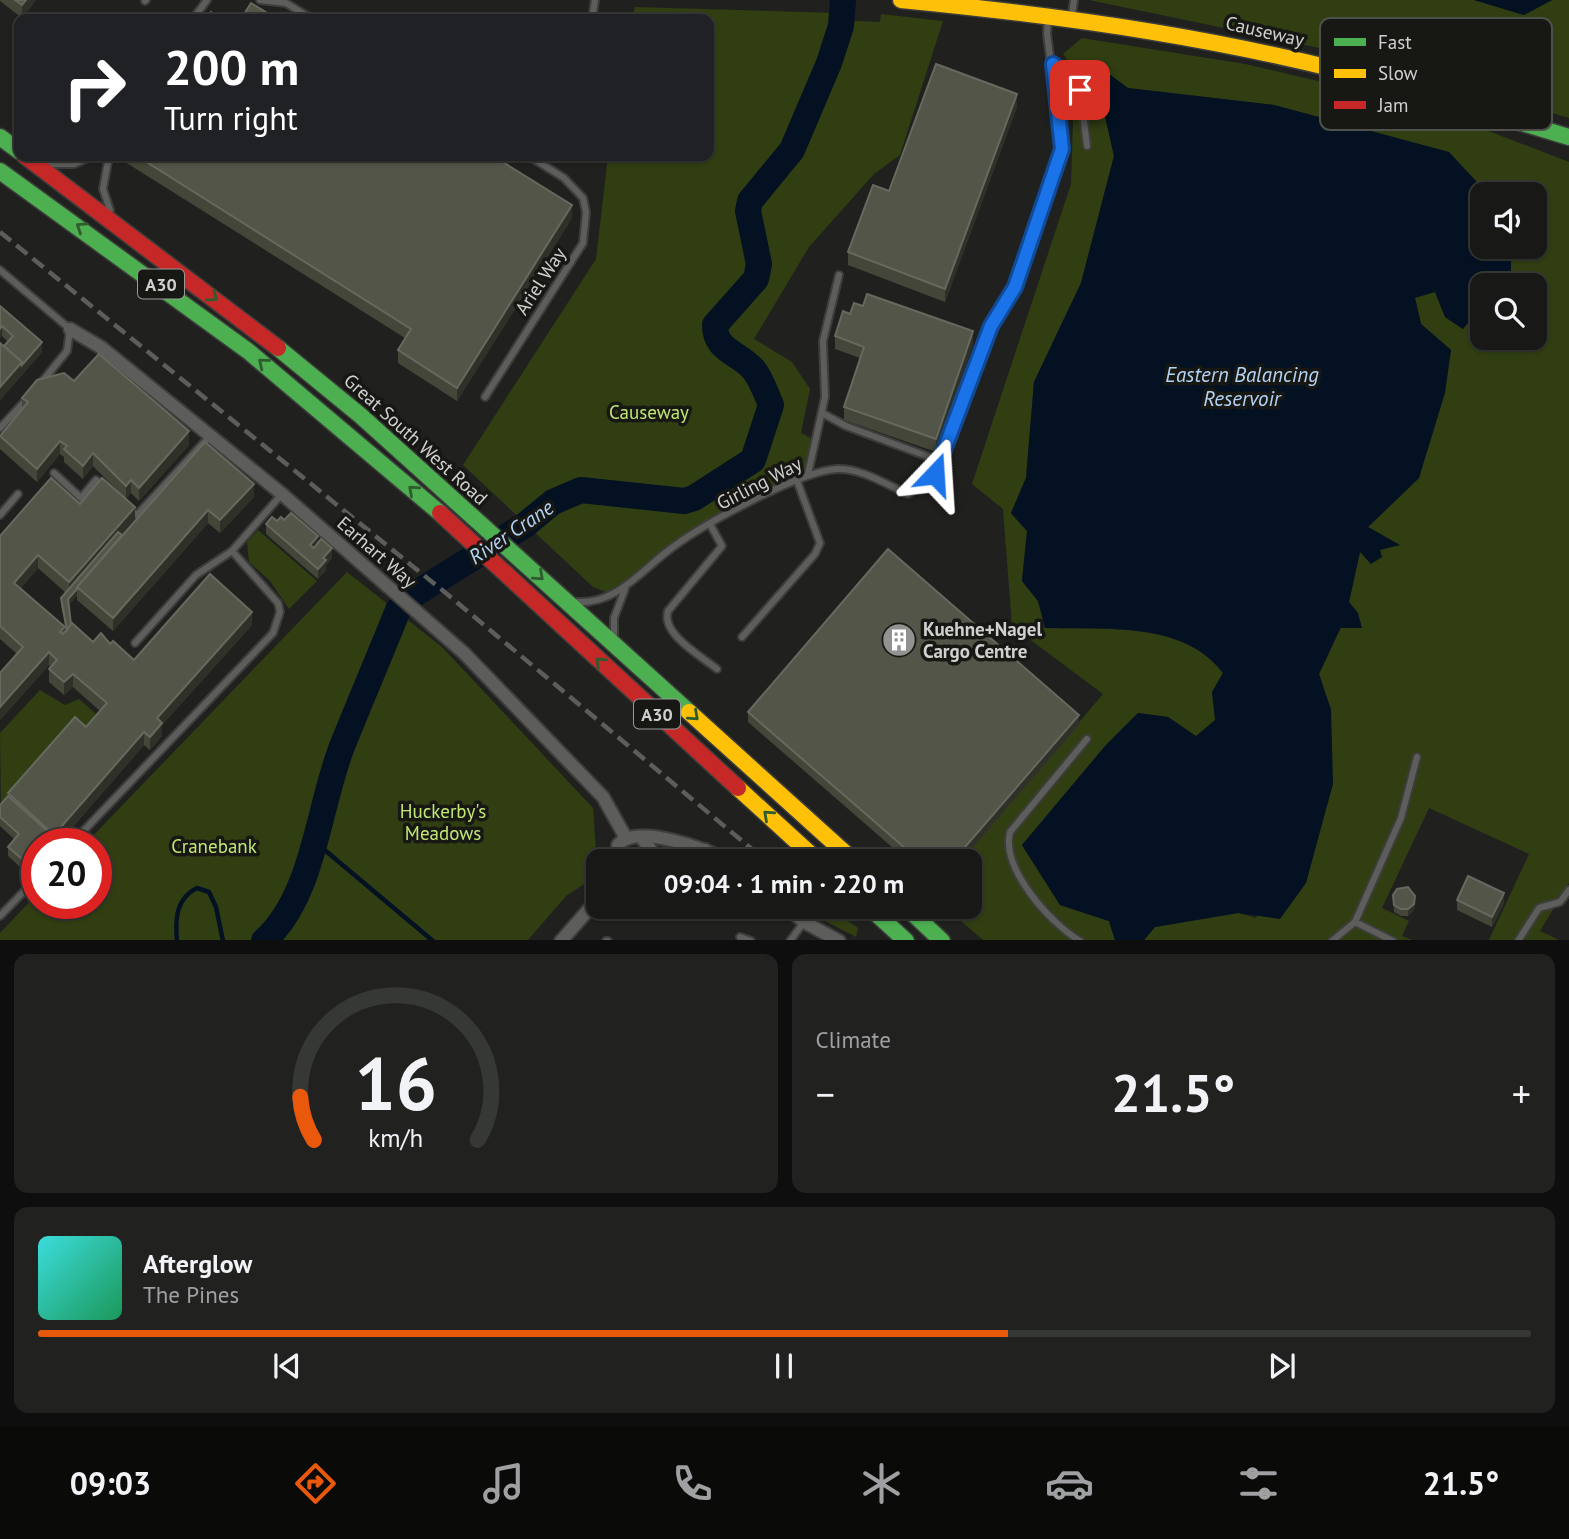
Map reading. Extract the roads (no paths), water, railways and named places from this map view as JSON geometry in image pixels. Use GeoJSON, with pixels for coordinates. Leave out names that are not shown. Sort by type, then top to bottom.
{"type":"FeatureCollection","features":[{"type":"Feature","properties":{"kind":"main road","name":"Causeway"},"geometry":{"type":"LineString","coordinates":[[901,0],[1071,17],[1205,39],[1320,65]]}},
{"type":"Feature","properties":{"kind":"main road","name":"Causeway"},"geometry":{"type":"LineString","coordinates":[[1545,130],[1569,137]]}},
{"type":"Feature","properties":{"kind":"main road","name":"Great South West Road"},"geometry":{"type":"LineString","coordinates":[[33,161],[296,361],[841,849]]}},
{"type":"Feature","properties":{"kind":"main road","name":"Great South West Road"},"geometry":{"type":"LineString","coordinates":[[0,171],[125,257],[233,339],[497,565],[805,849]]}},
{"type":"Feature","properties":{"kind":"main road"},"geometry":{"type":"LineString","coordinates":[[883,919],[906,940]]}},
{"type":"Feature","properties":{"kind":"main road"},"geometry":{"type":"LineString","coordinates":[[919,919],[942,940]]}},
{"type":"Feature","properties":{"kind":"street","name":"Earhart Way"},"geometry":{"type":"LineString","coordinates":[[70,328],[102,348],[282,494],[464,653],[603,797],[626,838]]}},
{"type":"Feature","properties":{"kind":"street"},"geometry":{"type":"LineString","coordinates":[[618,849],[618,845],[626,838],[673,839],[702,849]]}},
{"type":"Feature","properties":{"kind":"street"},"geometry":{"type":"LineString","coordinates":[[641,838],[650,849]]}},
{"type":"Feature","properties":{"kind":"street"},"geometry":{"type":"LineString","coordinates":[[561,940],[586,912]]}},
{"type":"Feature","properties":{"kind":"street"},"geometry":{"type":"LineString","coordinates":[[800,919],[839,940]]}},
{"type":"Feature","properties":{"kind":"lane"},"geometry":{"type":"LineString","coordinates":[[260,0],[286,3],[304,14]]}},
{"type":"Feature","properties":{"kind":"lane"},"geometry":{"type":"LineString","coordinates":[[1071,17],[1074,0]]}},
{"type":"Feature","properties":{"kind":"lane","name":"Girling Way"},"geometry":{"type":"LineString","coordinates":[[562,597],[589,602],[626,587],[670,549],[796,478],[808,474],[839,468],[863,474],[908,494],[935,474],[991,326],[1015,287],[1062,149],[1047,34],[1049,15]]}},
{"type":"Feature","properties":{"kind":"lane"},"geometry":{"type":"LineString","coordinates":[[1053,64],[1080,90],[1087,146]]}},
{"type":"Feature","properties":{"kind":"lane"},"geometry":{"type":"LineString","coordinates":[[39,161],[63,166],[78,161]]}},
{"type":"Feature","properties":{"kind":"lane"},"geometry":{"type":"LineString","coordinates":[[108,161],[103,196],[120,226]]}},
{"type":"Feature","properties":{"kind":"lane","name":"Ariel Way"},"geometry":{"type":"LineString","coordinates":[[485,397],[583,243],[586,212],[583,198],[564,178],[537,161]]}},
{"type":"Feature","properties":{"kind":"lane","name":"Earhart Way"},"geometry":{"type":"LineString","coordinates":[[0,270],[70,328]]}},
{"type":"Feature","properties":{"kind":"lane"},"geometry":{"type":"LineString","coordinates":[[808,474],[813,439],[822,413],[823,341],[839,275]]}},
{"type":"Feature","properties":{"kind":"lane"},"geometry":{"type":"LineString","coordinates":[[0,428],[61,362],[67,351],[70,328]]}},
{"type":"Feature","properties":{"kind":"lane"},"geometry":{"type":"LineString","coordinates":[[822,413],[846,426],[940,461]]}},
{"type":"Feature","properties":{"kind":"lane"},"geometry":{"type":"LineString","coordinates":[[127,507],[137,515],[210,436]]}},
{"type":"Feature","properties":{"kind":"lane"},"geometry":{"type":"LineString","coordinates":[[54,473],[81,498],[96,480],[106,489]]}},
{"type":"Feature","properties":{"kind":"lane"},"geometry":{"type":"LineString","coordinates":[[742,637],[814,554],[820,543],[796,478]]}},
{"type":"Feature","properties":{"kind":"lane"},"geometry":{"type":"LineString","coordinates":[[0,515],[18,494]]}},
{"type":"Feature","properties":{"kind":"lane"},"geometry":{"type":"LineString","coordinates":[[135,643],[196,575],[232,551],[282,494]]}},
{"type":"Feature","properties":{"kind":"lane"},"geometry":{"type":"LineString","coordinates":[[710,526],[722,546],[668,611],[666,618],[670,629],[717,669]]}},
{"type":"Feature","properties":{"kind":"lane"},"geometry":{"type":"LineString","coordinates":[[86,828],[273,633],[280,612],[278,603],[232,551]]}},
{"type":"Feature","properties":{"kind":"lane","name":"Girling Way"},"geometry":{"type":"LineString","coordinates":[[625,653],[613,631],[614,618],[626,587]]}},
{"type":"Feature","properties":{"kind":"lane"},"geometry":{"type":"LineString","coordinates":[[1080,940],[1049,916],[1014,868],[1007,844],[1010,832],[1087,739]]}},
{"type":"Feature","properties":{"kind":"lane"},"geometry":{"type":"LineString","coordinates":[[1332,940],[1355,922],[1401,818],[1417,757]]}},
{"type":"Feature","properties":{"kind":"lane"},"geometry":{"type":"LineString","coordinates":[[1518,940],[1539,908],[1560,902],[1569,890]]}},
{"type":"Feature","properties":{"kind":"lane"},"geometry":{"type":"LineString","coordinates":[[0,916],[21,894]]}},
{"type":"Feature","properties":{"kind":"lane"},"geometry":{"type":"LineString","coordinates":[[790,940],[804,922]]}},
{"type":"Feature","properties":{"kind":"lane"},"geometry":{"type":"LineString","coordinates":[[1355,922],[1393,940]]}},
{"type":"Feature","properties":{"kind":"lane"},"geometry":{"type":"LineString","coordinates":[[740,937],[751,940]]}},
{"type":"Feature","properties":{"kind":"water"},"geometry":{"type":"Polygon","coordinates":[[[1474,0],[1552,0],[1524,15],[1474,0]]]}},
{"type":"Feature","properties":{"kind":"water","name":"Eastern Balancing Reservoir"},"geometry":{"type":"Polygon","coordinates":[[[1094,63],[1128,88],[1274,105],[1320,117],[1320,130],[1367,130],[1449,152],[1477,182],[1470,182],[1470,259],[1511,259],[1510,273],[1470,273],[1470,321],[1463,329],[1445,317],[1435,292],[1415,298],[1421,324],[1451,350],[1445,393],[1419,478],[1368,527],[1400,545],[1380,550],[1382,557],[1371,564],[1360,552],[1349,602],[1358,613],[1362,628],[1340,628],[1319,674],[1331,710],[1333,784],[1306,883],[1280,919],[1238,913],[1155,927],[1144,940],[1115,940],[1109,921],[1060,905],[1022,845],[1106,745],[1138,713],[1168,717],[1196,736],[1215,720],[1212,692],[1223,673],[1207,656],[1187,644],[1165,636],[1117,629],[1045,628],[1038,601],[1022,581],[1027,531],[1011,513],[1026,478],[1034,382],[1081,283],[1114,156],[1101,99],[1092,91],[1089,73],[1094,63]]]}},
{"type":"Feature","properties":{"kind":"waterway","name":"River Crane"},"geometry":{"type":"LineString","coordinates":[[265,940],[281,922],[305,875],[343,744],[398,610],[407,599],[525,525],[553,502],[581,490],[684,501],[694,498],[753,460],[771,405],[756,373],[723,346],[716,334],[715,325],[756,279],[759,264],[748,211],[750,201],[792,150],[829,63],[841,26],[843,0]]}},
{"type":"Feature","properties":{"kind":"waterway"},"geometry":{"type":"LineString","coordinates":[[314,841],[432,940]]}},
{"type":"Feature","properties":{"kind":"waterway","name":"River Crane"},"geometry":{"type":"LineString","coordinates":[[177,940],[178,910],[185,897],[197,888],[209,892],[216,907],[223,940]]}},
{"type":"Feature","properties":{"kind":"railway"},"geometry":{"type":"LineString","coordinates":[[0,232],[447,594],[752,849]]}},
{"type":"Feature","properties":{"kind":"place","name":"Kuehne+Nagel Cargo Centre"},"geometry":{"type":"Point","coordinates":[899,640]}},
{"type":"Feature","properties":{"kind":"park label","name":"Huckerby's Meadows"},"geometry":{"type":"Point","coordinates":[443,822]}},
{"type":"Feature","properties":{"kind":"park label","name":"Cranebank"},"geometry":{"type":"Point","coordinates":[214,846]}}]}
